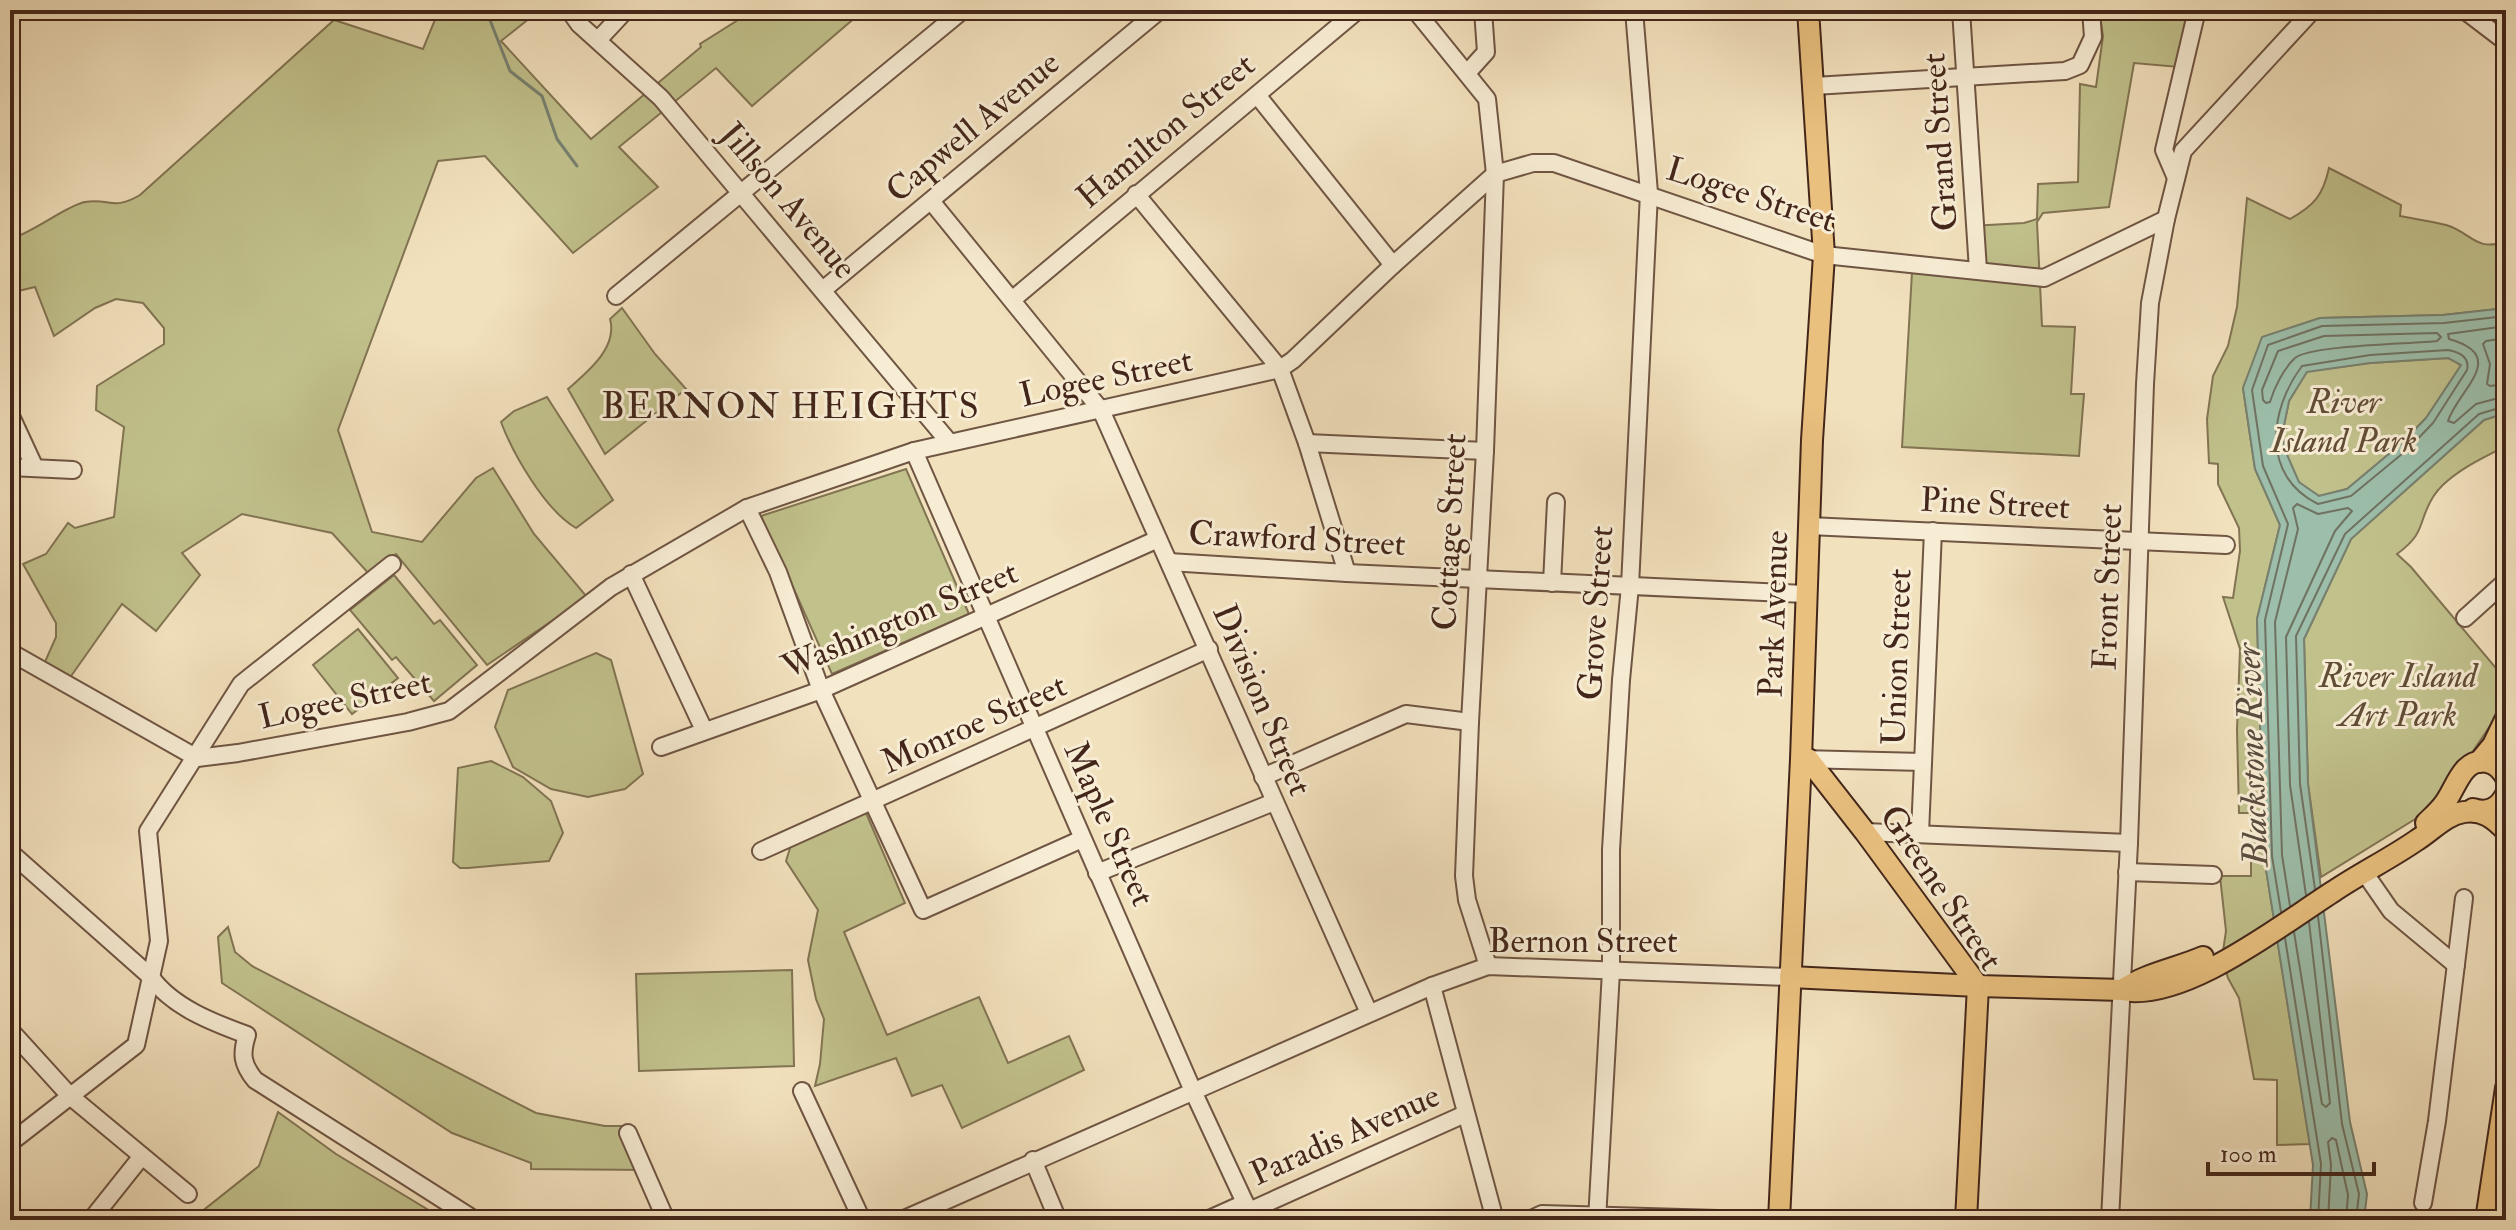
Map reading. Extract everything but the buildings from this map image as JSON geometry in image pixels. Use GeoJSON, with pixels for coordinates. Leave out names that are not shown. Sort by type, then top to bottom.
{"type":"FeatureCollection","features":[{"type":"Feature","properties":{"kind":"main road","name":"Park Avenue"},"geometry":{"type":"LineString","coordinates":[[1779,1220],[1804,759],[1805,594],[1824,255],[1808,10]]}},
{"type":"Feature","properties":{"kind":"main road"},"geometry":{"type":"LineString","coordinates":[[2506,718],[2493,745],[2479,762],[2497,766],[2506,777]]}},
{"type":"Feature","properties":{"kind":"main road"},"geometry":{"type":"LineString","coordinates":[[2506,747],[2506,777]]}},
{"type":"Feature","properties":{"kind":"main road","name":"Greene Street"},"geometry":{"type":"LineString","coordinates":[[1804,759],[1865,832],[1978,986],[1966,1220]]}},
{"type":"Feature","properties":{"kind":"main road","name":"Bernon Street"},"geometry":{"type":"LineString","coordinates":[[2397,851],[2437,813],[2465,769],[2479,762]]}},
{"type":"Feature","properties":{"kind":"main road"},"geometry":{"type":"LineString","coordinates":[[2458,783],[2462,800],[2496,821],[2506,831]]}},
{"type":"Feature","properties":{"kind":"main road","name":"Bernon Street"},"geometry":{"type":"LineString","coordinates":[[1790,977],[2122,990],[2141,977],[2224,955],[2277,928],[2453,815],[2495,808],[2506,794]]}},
{"type":"Feature","properties":{"kind":"main road"},"geometry":{"type":"LineString","coordinates":[[2486,1220],[2506,1088]]}},
{"type":"Feature","properties":{"kind":"street","name":"Jillson Avenue"},"geometry":{"type":"LineString","coordinates":[[569,10],[579,24],[661,98],[949,442]]}},
{"type":"Feature","properties":{"kind":"street"},"geometry":{"type":"LineString","coordinates":[[599,39],[626,10]]}},
{"type":"Feature","properties":{"kind":"street"},"geometry":{"type":"LineString","coordinates":[[616,296],[963,10]]}},
{"type":"Feature","properties":{"kind":"street","name":"Capwell Avenue"},"geometry":{"type":"LineString","coordinates":[[824,289],[1160,10]]}},
{"type":"Feature","properties":{"kind":"street","name":"Hamilton Street"},"geometry":{"type":"LineString","coordinates":[[1013,299],[1358,10]]}},
{"type":"Feature","properties":{"kind":"street"},"geometry":{"type":"LineString","coordinates":[[1415,10],[1468,72],[1486,52],[1483,10]]}},
{"type":"Feature","properties":{"kind":"street","name":"Grove Street"},"geometry":{"type":"LineString","coordinates":[[1598,1217],[1611,971],[1611,850],[1630,586],[1649,193],[1634,10]]}},
{"type":"Feature","properties":{"kind":"street","name":"Grand Street"},"geometry":{"type":"LineString","coordinates":[[1961,10],[1978,270]]}},
{"type":"Feature","properties":{"kind":"street"},"geometry":{"type":"LineString","coordinates":[[1814,86],[2065,71],[2080,65],[2093,37],[2091,10]]}},
{"type":"Feature","properties":{"kind":"street"},"geometry":{"type":"LineString","coordinates":[[2176,178],[2164,150],[2197,10]]}},
{"type":"Feature","properties":{"kind":"street","name":"Front Street"},"geometry":{"type":"LineString","coordinates":[[2110,1220],[2129,843],[2150,303],[2183,151],[2313,10]]}},
{"type":"Feature","properties":{"kind":"street"},"geometry":{"type":"LineString","coordinates":[[2464,10],[2506,42]]}},
{"type":"Feature","properties":{"kind":"street","name":"Cottage Street"},"geometry":{"type":"LineString","coordinates":[[1468,72],[1487,99],[1495,174],[1464,876],[1467,900],[1488,966]]}},
{"type":"Feature","properties":{"kind":"street"},"geometry":{"type":"LineString","coordinates":[[1257,95],[1393,265]]}},
{"type":"Feature","properties":{"kind":"street","name":"Logee Street"},"geometry":{"type":"LineString","coordinates":[[197,758],[269,748],[408,722],[449,711],[631,574],[747,508],[914,451],[1280,369],[1495,174],[1533,163],[1554,163],[1649,193],[1824,255],[2044,278],[2166,219]]}},
{"type":"Feature","properties":{"kind":"street"},"geometry":{"type":"LineString","coordinates":[[1136,194],[1280,369],[1307,443],[1347,573]]}},
{"type":"Feature","properties":{"kind":"street","name":"Division Street"},"geometry":{"type":"LineString","coordinates":[[931,201],[1101,410],[1369,1013]]}},
{"type":"Feature","properties":{"kind":"street"},"geometry":{"type":"LineString","coordinates":[[10,414],[35,468]]}},
{"type":"Feature","properties":{"kind":"street"},"geometry":{"type":"LineString","coordinates":[[1307,443],[1485,451]]}},
{"type":"Feature","properties":{"kind":"street","name":"Maple Street"},"geometry":{"type":"LineString","coordinates":[[914,451],[1193,1091],[1249,1211]]}},
{"type":"Feature","properties":{"kind":"street"},"geometry":{"type":"LineString","coordinates":[[10,467],[73,470]]}},
{"type":"Feature","properties":{"kind":"street"},"geometry":{"type":"LineString","coordinates":[[1552,583],[1556,502]]}},
{"type":"Feature","properties":{"kind":"street"},"geometry":{"type":"LineString","coordinates":[[747,508],[778,572],[821,690],[923,910],[1082,839]]}},
{"type":"Feature","properties":{"kind":"street","name":"Pine Street"},"geometry":{"type":"LineString","coordinates":[[1809,526],[2226,545]]}},
{"type":"Feature","properties":{"kind":"street","name":"Union Street"},"geometry":{"type":"LineString","coordinates":[[1920,833],[1933,531]]}},
{"type":"Feature","properties":{"kind":"street","name":"Washington Street"},"geometry":{"type":"LineString","coordinates":[[661,747],[821,690],[1158,539]]}},
{"type":"Feature","properties":{"kind":"street","name":"Crawford Street"},"geometry":{"type":"LineString","coordinates":[[1169,562],[1805,594]]}},
{"type":"Feature","properties":{"kind":"street"},"geometry":{"type":"LineString","coordinates":[[10,1143],[136,1045],[156,984],[159,941],[148,831],[241,684],[392,564]]}},
{"type":"Feature","properties":{"kind":"street"},"geometry":{"type":"LineString","coordinates":[[631,574],[704,730]]}},
{"type":"Feature","properties":{"kind":"street"},"geometry":{"type":"LineString","coordinates":[[2465,618],[2506,581]]}},
{"type":"Feature","properties":{"kind":"street","name":"Monroe Street"},"geometry":{"type":"LineString","coordinates":[[761,851],[1209,649]]}},
{"type":"Feature","properties":{"kind":"street"},"geometry":{"type":"LineString","coordinates":[[10,652],[197,758]]}},
{"type":"Feature","properties":{"kind":"street"},"geometry":{"type":"LineString","coordinates":[[1263,777],[1406,714],[1470,722]]}},
{"type":"Feature","properties":{"kind":"street"},"geometry":{"type":"LineString","coordinates":[[1804,759],[1923,762]]}},
{"type":"Feature","properties":{"kind":"street"},"geometry":{"type":"LineString","coordinates":[[1097,873],[1274,802]]}},
{"type":"Feature","properties":{"kind":"street"},"geometry":{"type":"LineString","coordinates":[[1865,832],[2129,843]]}},
{"type":"Feature","properties":{"kind":"street"},"geometry":{"type":"LineString","coordinates":[[10,852],[156,984],[212,1022],[247,1035],[241,1052],[246,1068],[255,1080],[475,1220]]}},
{"type":"Feature","properties":{"kind":"street"},"geometry":{"type":"LineString","coordinates":[[2127,872],[2213,875]]}},
{"type":"Feature","properties":{"kind":"street"},"geometry":{"type":"LineString","coordinates":[[2364,872],[2391,911],[2456,965]]}},
{"type":"Feature","properties":{"kind":"street"},"geometry":{"type":"LineString","coordinates":[[2423,1203],[2437,1121],[2464,898]]}},
{"type":"Feature","properties":{"kind":"street","name":"Bernon Street"},"geometry":{"type":"LineString","coordinates":[[902,1220],[1369,1013],[1488,966],[1790,977]]}},
{"type":"Feature","properties":{"kind":"street"},"geometry":{"type":"LineString","coordinates":[[1432,986],[1495,1220]]}},
{"type":"Feature","properties":{"kind":"street"},"geometry":{"type":"LineString","coordinates":[[10,1030],[70,1096],[188,1194]]}},
{"type":"Feature","properties":{"kind":"street"},"geometry":{"type":"LineString","coordinates":[[802,1091],[862,1220]]}},
{"type":"Feature","properties":{"kind":"street","name":"Paradis Avenue"},"geometry":{"type":"LineString","coordinates":[[1207,1220],[1249,1211],[1465,1114]]}},
{"type":"Feature","properties":{"kind":"street"},"geometry":{"type":"LineString","coordinates":[[628,1133],[666,1220]]}},
{"type":"Feature","properties":{"kind":"street"},"geometry":{"type":"LineString","coordinates":[[91,1220],[142,1156]]}},
{"type":"Feature","properties":{"kind":"street"},"geometry":{"type":"LineString","coordinates":[[1033,1160],[1058,1220]]}},
{"type":"Feature","properties":{"kind":"street"},"geometry":{"type":"LineString","coordinates":[[1529,1220],[1542,1214],[1753,1220]]}},
{"type":"Feature","properties":{"kind":"green space"},"geometry":{"type":"Polygon","coordinates":[[[439,10],[540,10],[501,41],[591,139],[701,47],[700,44],[754,10],[864,10],[752,106],[716,68],[619,147],[658,187],[573,253],[485,156],[438,161],[338,430],[372,532],[422,542],[476,478],[493,468],[534,534],[587,597],[487,665],[396,554],[369,574],[332,533],[242,514],[182,553],[200,575],[156,631],[122,604],[69,679],[44,664],[56,637],[56,623],[23,564],[46,554],[68,523],[75,528],[114,517],[124,427],[96,410],[97,386],[164,344],[164,328],[143,303],[116,299],[95,308],[54,336],[35,287],[10,293],[10,239],[78,204],[124,202],[140,195],[334,20],[423,49],[439,10]]]}},
{"type":"Feature","properties":{"kind":"green space"},"geometry":{"type":"Polygon","coordinates":[[[2099,10],[2155,10],[2156,16],[2193,12],[2179,67],[2134,63],[2109,207],[2043,213],[2037,222],[2042,326],[2075,327],[2071,394],[2084,394],[2079,456],[1902,447],[1912,272],[1974,276],[1971,226],[2024,223],[2037,219],[2038,184],[2078,182],[2080,84],[2096,87],[2103,36],[2099,10]]]}},
{"type":"Feature","properties":{"kind":"green space"},"geometry":{"type":"Polygon","coordinates":[[[2329,168],[2401,205],[2400,216],[2455,228],[2487,245],[2506,241],[2506,308],[2443,315],[2320,318],[2263,337],[2243,388],[2255,469],[2280,525],[2257,619],[2264,857],[2310,1144],[2277,1145],[2277,1080],[2254,1079],[2239,998],[2222,958],[2226,931],[2220,876],[2251,876],[2251,813],[2239,813],[2237,730],[2240,649],[2223,597],[2233,598],[2240,551],[2239,528],[2218,484],[2218,464],[2209,463],[2207,419],[2213,376],[2228,346],[2237,307],[2247,198],[2290,219],[2317,198],[2329,168]]]}},
{"type":"Feature","properties":{"kind":"green space"},"geometry":{"type":"Polygon","coordinates":[[[622,308],[655,354],[686,389],[605,454],[568,389],[592,367],[605,349],[611,330],[610,319],[622,308]]]}},
{"type":"Feature","properties":{"kind":"green space","name":"River Island Park"},"geometry":{"type":"Polygon","coordinates":[[[2448,358],[2461,366],[2426,418],[2402,443],[2347,489],[2319,496],[2299,483],[2282,435],[2289,401],[2307,371],[2448,358]]]}},
{"type":"Feature","properties":{"kind":"green space"},"geometry":{"type":"Polygon","coordinates":[[[547,397],[613,500],[576,528],[564,520],[531,480],[501,422],[514,411],[547,397]]]}},
{"type":"Feature","properties":{"kind":"green space","name":"River Island Art Park"},"geometry":{"type":"Polygon","coordinates":[[[2506,413],[2506,446],[2447,481],[2433,497],[2413,539],[2397,554],[2506,680],[2506,702],[2447,790],[2425,813],[2321,877],[2308,784],[2304,639],[2351,539],[2484,420],[2506,413]]]}},
{"type":"Feature","properties":{"kind":"green space"},"geometry":{"type":"Polygon","coordinates":[[[906,469],[969,614],[832,674],[761,516],[906,469]]]}},
{"type":"Feature","properties":{"kind":"green space"},"geometry":{"type":"Polygon","coordinates":[[[394,575],[434,624],[440,620],[477,665],[434,701],[396,657],[392,660],[350,610],[394,575]]]}},
{"type":"Feature","properties":{"kind":"green space"},"geometry":{"type":"Polygon","coordinates":[[[358,629],[398,678],[352,714],[313,665],[358,629]]]}},
{"type":"Feature","properties":{"kind":"green space"},"geometry":{"type":"Polygon","coordinates":[[[596,653],[611,660],[643,774],[625,789],[588,797],[551,789],[513,767],[495,727],[508,690],[596,653]]]}},
{"type":"Feature","properties":{"kind":"green space"},"geometry":{"type":"Polygon","coordinates":[[[491,761],[523,777],[551,801],[563,833],[549,861],[468,868],[460,868],[453,862],[458,768],[491,761]]]}},
{"type":"Feature","properties":{"kind":"green space"},"geometry":{"type":"Polygon","coordinates":[[[866,813],[905,903],[844,932],[887,1035],[979,997],[1008,1063],[1069,1036],[1084,1070],[962,1128],[942,1085],[912,1096],[896,1058],[815,1086],[824,1019],[816,999],[808,960],[818,910],[786,861],[791,845],[866,813]]]}},
{"type":"Feature","properties":{"kind":"green space"},"geometry":{"type":"Polygon","coordinates":[[[228,927],[235,952],[252,966],[536,1113],[605,1126],[629,1126],[648,1170],[531,1169],[531,1163],[452,1133],[222,983],[218,937],[228,927]]]}},
{"type":"Feature","properties":{"kind":"green space"},"geometry":{"type":"Polygon","coordinates":[[[792,970],[794,1066],[639,1071],[636,974],[792,970]]]}},
{"type":"Feature","properties":{"kind":"green space"},"geometry":{"type":"Polygon","coordinates":[[[278,1112],[336,1154],[445,1220],[191,1220],[259,1166],[278,1112]]]}},
{"type":"Feature","properties":{"kind":"water"},"geometry":{"type":"Polygon","coordinates":[[[2506,308],[2506,413],[2484,420],[2351,539],[2304,639],[2308,784],[2350,1122],[2367,1194],[2364,1220],[2310,1220],[2313,1165],[2264,857],[2257,619],[2280,525],[2255,469],[2243,388],[2262,337],[2320,318],[2443,315],[2506,308]],[[2448,358],[2370,363],[2307,372],[2289,401],[2282,435],[2299,482],[2319,496],[2347,489],[2402,443],[2426,418],[2461,365],[2448,358]]]}},
{"type":"Feature","properties":{"kind":"waterway"},"geometry":{"type":"LineString","coordinates":[[486,10],[510,71],[542,96],[557,139],[577,166]]}},
{"type":"Feature","properties":{"kind":"district","name":"BERNON HEIGHTS"},"geometry":{"type":"Point","coordinates":[791,406]}},
{"type":"Feature","properties":{"kind":"water label","name":"Blackstone River"},"geometry":{"type":"Point","coordinates":[2252,755]}}]}
